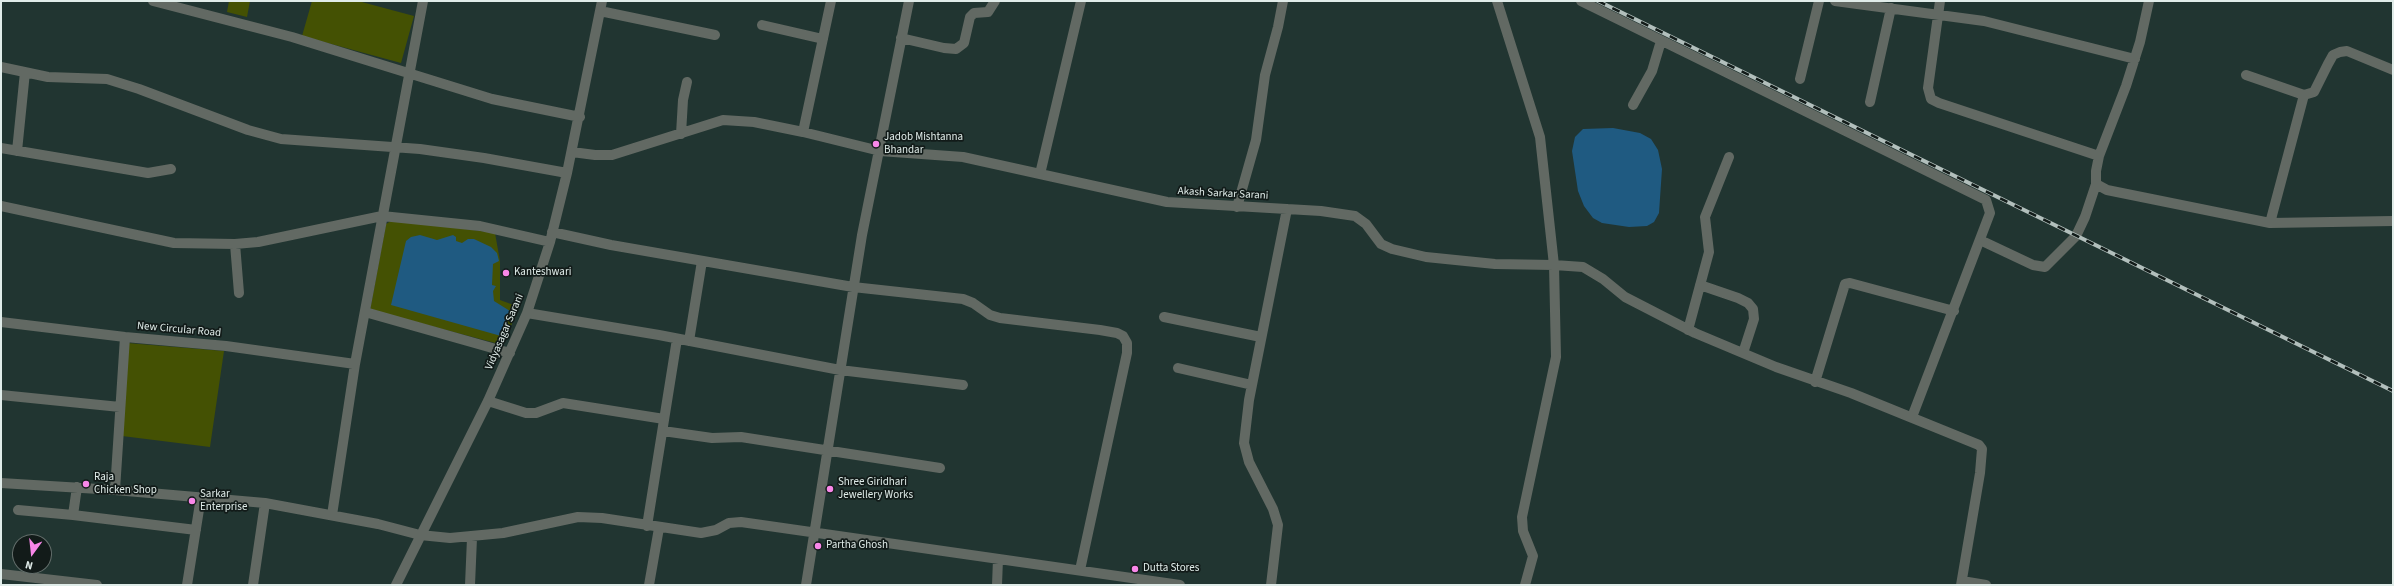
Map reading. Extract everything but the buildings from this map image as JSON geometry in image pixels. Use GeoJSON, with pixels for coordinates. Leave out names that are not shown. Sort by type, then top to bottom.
{"type":"FeatureCollection","features":[{"type":"Feature","properties":{"kind":"street"},"geometry":{"type":"LineString","coordinates":[[152,1],[292,38],[492,98],[580,117]]}},
{"type":"Feature","properties":{"kind":"street"},"geometry":{"type":"LineString","coordinates":[[332,515],[355,364],[409,73],[424,1]]}},
{"type":"Feature","properties":{"kind":"street"},"geometry":{"type":"LineString","coordinates":[[803,132],[831,1]]}},
{"type":"Feature","properties":{"kind":"street"},"geometry":{"type":"LineString","coordinates":[[806,585],[853,287],[909,1]]}},
{"type":"Feature","properties":{"kind":"street"},"geometry":{"type":"LineString","coordinates":[[901,38],[944,48],[956,49],[964,43],[970,17],[974,13],[988,12],[995,1]]}},
{"type":"Feature","properties":{"kind":"street"},"geometry":{"type":"LineString","coordinates":[[1040,174],[1081,1]]}},
{"type":"Feature","properties":{"kind":"street"},"geometry":{"type":"LineString","coordinates":[[1237,207],[1256,140],[1265,75],[1278,27],[1282,1]]}},
{"type":"Feature","properties":{"kind":"street"},"geometry":{"type":"LineString","coordinates":[[1497,1],[1540,137],[1554,264],[1556,357],[1522,517],[1523,531],[1533,556],[1525,585]]}},
{"type":"Feature","properties":{"kind":"street"},"geometry":{"type":"LineString","coordinates":[[1581,1],[1986,200],[1990,214],[1912,417]]}},
{"type":"Feature","properties":{"kind":"street"},"geometry":{"type":"LineString","coordinates":[[1800,79],[1819,1]]}},
{"type":"Feature","properties":{"kind":"street"},"geometry":{"type":"LineString","coordinates":[[1835,1],[1938,14],[2004,26],[2135,58]]}},
{"type":"Feature","properties":{"kind":"street"},"geometry":{"type":"LineString","coordinates":[[1940,1],[1928,88],[1931,98],[1939,103],[2099,156]]}},
{"type":"Feature","properties":{"kind":"street"},"geometry":{"type":"LineString","coordinates":[[1980,240],[2033,265],[2045,266],[2076,236],[2085,217],[2096,184],[2096,171],[2099,156],[2126,86],[2135,58],[2148,1]]}},
{"type":"Feature","properties":{"kind":"street"},"geometry":{"type":"LineString","coordinates":[[601,6],[716,35]]}},
{"type":"Feature","properties":{"kind":"street","name":"Vidyasagar Sarani"},"geometry":{"type":"LineString","coordinates":[[396,585],[488,401],[526,316],[551,237],[567,173],[580,117],[601,6]]}},
{"type":"Feature","properties":{"kind":"street"},"geometry":{"type":"LineString","coordinates":[[1870,102],[1891,8]]}},
{"type":"Feature","properties":{"kind":"street"},"geometry":{"type":"LineString","coordinates":[[762,25],[823,39]]}},
{"type":"Feature","properties":{"kind":"street"},"geometry":{"type":"LineString","coordinates":[[1633,105],[1652,71],[1661,41]]}},
{"type":"Feature","properties":{"kind":"street"},"geometry":{"type":"LineString","coordinates":[[2246,75],[2304,95],[2314,92],[2330,60],[2340,52],[2347,51],[2393,70]]}},
{"type":"Feature","properties":{"kind":"street"},"geometry":{"type":"LineString","coordinates":[[1,67],[48,77],[107,79],[139,89],[204,115],[266,136],[329,144],[396,148],[484,158],[567,173]]}},
{"type":"Feature","properties":{"kind":"street"},"geometry":{"type":"LineString","coordinates":[[16,151],[25,72]]}},
{"type":"Feature","properties":{"kind":"street"},"geometry":{"type":"LineString","coordinates":[[681,134],[683,100],[687,82]]}},
{"type":"Feature","properties":{"kind":"street"},"geometry":{"type":"LineString","coordinates":[[2270,223],[2304,95]]}},
{"type":"Feature","properties":{"kind":"street","name":"Akash Sarkar Sarani"},"geometry":{"type":"LineString","coordinates":[[572,152],[595,156],[612,154],[723,120],[739,120],[803,132],[880,151],[963,157],[1167,202],[1287,209],[1355,216],[1362,219],[1381,244],[1406,253],[1495,264],[1554,264],[1583,267],[1591,270],[1625,297],[1688,330],[1815,382],[1851,393],[1974,442],[1982,450],[1961,583]]}},
{"type":"Feature","properties":{"kind":"street"},"geometry":{"type":"LineString","coordinates":[[1,148],[148,173],[163,172],[171,169]]}},
{"type":"Feature","properties":{"kind":"street"},"geometry":{"type":"LineString","coordinates":[[1688,330],[1709,252],[1705,217],[1729,157]]}},
{"type":"Feature","properties":{"kind":"street"},"geometry":{"type":"LineString","coordinates":[[2096,184],[2107,190],[2270,223],[2393,221]]}},
{"type":"Feature","properties":{"kind":"street"},"geometry":{"type":"LineString","coordinates":[[1,206],[174,243],[235,244],[280,238],[382,216],[480,226],[611,245],[853,287],[963,300],[973,303],[990,315],[1000,318],[1117,333],[1123,336],[1127,343],[1127,353],[1080,570]]}},
{"type":"Feature","properties":{"kind":"street"},"geometry":{"type":"LineString","coordinates":[[1271,585],[1278,525],[1244,451],[1245,422],[1287,209]]}},
{"type":"Feature","properties":{"kind":"street"},"geometry":{"type":"LineString","coordinates":[[235,244],[239,293]]}},
{"type":"Feature","properties":{"kind":"street"},"geometry":{"type":"LineString","coordinates":[[689,341],[702,261]]}},
{"type":"Feature","properties":{"kind":"street"},"geometry":{"type":"LineString","coordinates":[[1815,382],[1845,284],[1850,283],[1954,310]]}},
{"type":"Feature","properties":{"kind":"street"},"geometry":{"type":"LineString","coordinates":[[1700,285],[1738,298],[1748,303],[1753,309],[1754,319],[1743,353]]}},
{"type":"Feature","properties":{"kind":"street"},"geometry":{"type":"LineString","coordinates":[[365,312],[510,353]]}},
{"type":"Feature","properties":{"kind":"street"},"geometry":{"type":"LineString","coordinates":[[526,316],[689,341],[840,370],[963,385]]}},
{"type":"Feature","properties":{"kind":"street"},"geometry":{"type":"LineString","coordinates":[[1164,317],[1261,337]]}},
{"type":"Feature","properties":{"kind":"street","name":"New Circular Road"},"geometry":{"type":"LineString","coordinates":[[1,322],[125,337],[226,346],[355,364]]}},
{"type":"Feature","properties":{"kind":"street"},"geometry":{"type":"LineString","coordinates":[[115,490],[125,337]]}},
{"type":"Feature","properties":{"kind":"street"},"geometry":{"type":"LineString","coordinates":[[647,526],[677,339]]}},
{"type":"Feature","properties":{"kind":"street"},"geometry":{"type":"LineString","coordinates":[[1178,368],[1252,385]]}},
{"type":"Feature","properties":{"kind":"street"},"geometry":{"type":"LineString","coordinates":[[1,395],[120,407]]}},
{"type":"Feature","properties":{"kind":"street"},"geometry":{"type":"LineString","coordinates":[[488,401],[526,413],[536,413],[563,403],[664,419]]}},
{"type":"Feature","properties":{"kind":"street"},"geometry":{"type":"LineString","coordinates":[[663,431],[712,438],[741,437],[827,449],[940,468]]}},
{"type":"Feature","properties":{"kind":"street"},"geometry":{"type":"LineString","coordinates":[[1,483],[77,487],[265,503],[332,515],[420,535],[450,538],[472,538],[578,517],[602,518],[701,533],[716,530],[729,523],[742,522],[1180,585]]}},
{"type":"Feature","properties":{"kind":"street"},"geometry":{"type":"LineString","coordinates":[[73,515],[77,487]]}},
{"type":"Feature","properties":{"kind":"street"},"geometry":{"type":"LineString","coordinates":[[187,585],[201,497]]}},
{"type":"Feature","properties":{"kind":"street"},"geometry":{"type":"LineString","coordinates":[[253,585],[265,503]]}},
{"type":"Feature","properties":{"kind":"street"},"geometry":{"type":"LineString","coordinates":[[18,510],[196,530]]}},
{"type":"Feature","properties":{"kind":"street"},"geometry":{"type":"LineString","coordinates":[[649,585],[660,528]]}},
{"type":"Feature","properties":{"kind":"street"},"geometry":{"type":"LineString","coordinates":[[470,585],[472,538]]}},
{"type":"Feature","properties":{"kind":"street"},"geometry":{"type":"LineString","coordinates":[[997,585],[998,559]]}},
{"type":"Feature","properties":{"kind":"street"},"geometry":{"type":"LineString","coordinates":[[1,574],[97,585]]}},
{"type":"Feature","properties":{"kind":"street"},"geometry":{"type":"LineString","coordinates":[[1961,583],[1986,585]]}},
{"type":"Feature","properties":{"kind":"green space"},"geometry":{"type":"Polygon","coordinates":[[[229,1],[250,1],[247,17],[227,12],[229,1]]]}},
{"type":"Feature","properties":{"kind":"green space"},"geometry":{"type":"Polygon","coordinates":[[[312,1],[358,1],[414,16],[401,63],[302,36],[312,1]]]}},
{"type":"Feature","properties":{"kind":"green space"},"geometry":{"type":"Polygon","coordinates":[[[399,220],[495,233],[500,261],[500,300],[519,307],[503,345],[370,310],[386,224],[391,221],[399,220]]]}},
{"type":"Feature","properties":{"kind":"green space"},"geometry":{"type":"Polygon","coordinates":[[[127,343],[224,351],[210,447],[122,436],[127,343]]]}},
{"type":"Feature","properties":{"kind":"water"},"geometry":{"type":"Polygon","coordinates":[[[1613,128],[1640,133],[1651,139],[1658,150],[1662,169],[1659,213],[1654,222],[1647,226],[1629,227],[1602,223],[1593,218],[1584,206],[1578,191],[1572,151],[1575,137],[1583,129],[1613,128]]]}},
{"type":"Feature","properties":{"kind":"water"},"geometry":{"type":"Polygon","coordinates":[[[420,235],[437,240],[453,235],[456,237],[456,241],[462,243],[468,239],[474,239],[491,247],[497,253],[499,261],[493,264],[492,285],[496,286],[493,291],[494,301],[510,311],[501,336],[391,305],[406,241],[411,237],[420,235]]]}},
{"type":"Feature","properties":{"kind":"railway"},"geometry":{"type":"LineString","coordinates":[[1598,1],[2393,391]]}},
{"type":"Feature","properties":{"kind":"place","name":"Jadob Mishtanna Bhandar"},"geometry":{"type":"Point","coordinates":[876,144]}},
{"type":"Feature","properties":{"kind":"place","name":"Kanteshwari"},"geometry":{"type":"Point","coordinates":[506,273]}},
{"type":"Feature","properties":{"kind":"place","name":"Raja Chicken Shop"},"geometry":{"type":"Point","coordinates":[86,484]}},
{"type":"Feature","properties":{"kind":"place","name":"Shree Giridhari Jewellery Works"},"geometry":{"type":"Point","coordinates":[830,489]}},
{"type":"Feature","properties":{"kind":"place","name":"Sarkar Enterprise"},"geometry":{"type":"Point","coordinates":[192,501]}},
{"type":"Feature","properties":{"kind":"place","name":"Partha Ghosh"},"geometry":{"type":"Point","coordinates":[818,546]}},
{"type":"Feature","properties":{"kind":"place","name":"Dutta Stores"},"geometry":{"type":"Point","coordinates":[1135,569]}}]}
